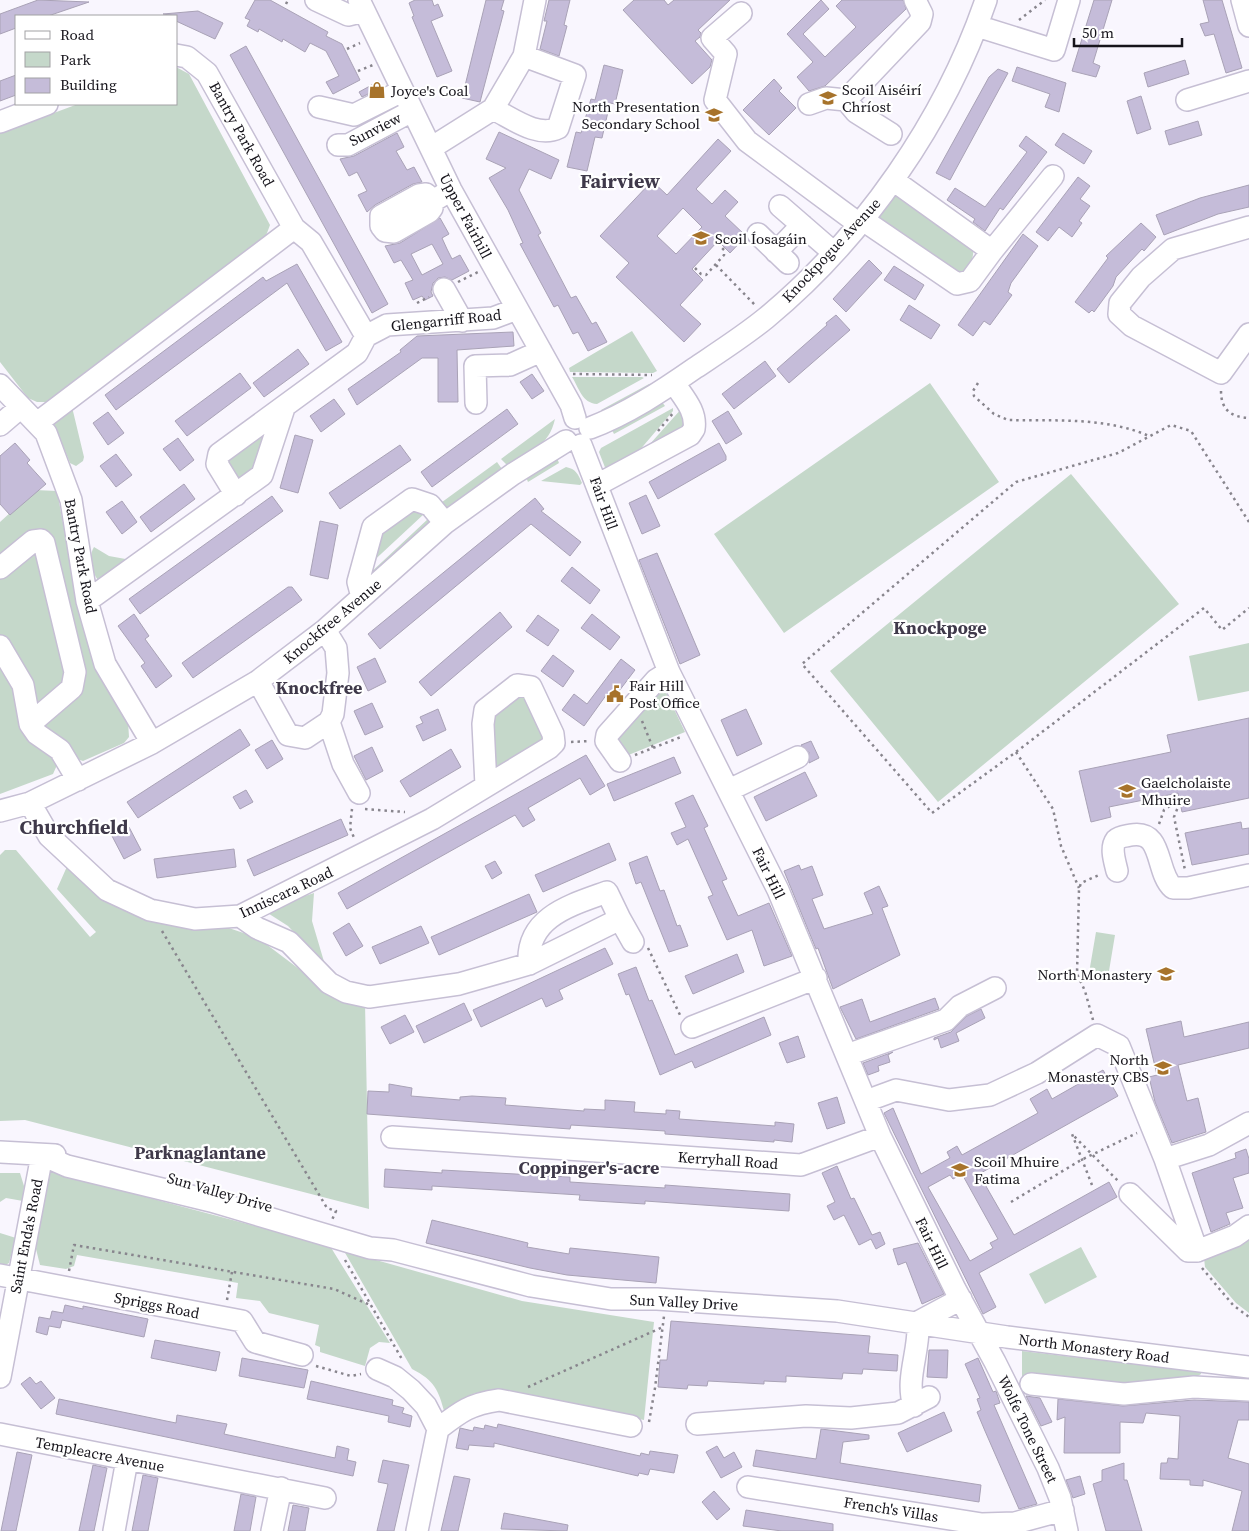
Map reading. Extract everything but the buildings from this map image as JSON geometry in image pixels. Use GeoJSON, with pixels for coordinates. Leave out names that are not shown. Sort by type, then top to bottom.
{"type":"FeatureCollection","features":[{"type":"Feature","properties":{"kind":"street","name":"Upper Fairhill"},"geometry":{"type":"LineString","coordinates":[[316,0],[348,15],[361,6],[451,190],[571,405],[578,433]]}},
{"type":"Feature","properties":{"kind":"street"},"geometry":{"type":"LineString","coordinates":[[431,148],[493,110],[524,56],[535,0]]}},
{"type":"Feature","properties":{"kind":"street"},"geometry":{"type":"LineString","coordinates":[[846,100],[920,22],[922,14],[915,0]]}},
{"type":"Feature","properties":{"kind":"street","name":"Knockpogue Avenue"},"geometry":{"type":"LineString","coordinates":[[578,433],[603,423],[664,379],[767,317],[833,252],[861,222],[923,137],[952,82],[977,26],[986,0]]}},
{"type":"Feature","properties":{"kind":"street"},"geometry":{"type":"LineString","coordinates":[[977,26],[1054,50],[1070,0]]}},
{"type":"Feature","properties":{"kind":"street"},"geometry":{"type":"LineString","coordinates":[[1242,0],[1249,26]]}},
{"type":"Feature","properties":{"kind":"street"},"geometry":{"type":"LineString","coordinates":[[741,13],[712,38],[726,54],[715,100],[747,141],[861,222],[957,284],[970,281],[1053,176]]}},
{"type":"Feature","properties":{"kind":"street","name":"Bantry Park Road"},"geometry":{"type":"LineString","coordinates":[[178,55],[187,57],[207,73],[294,228],[310,242],[366,336]]}},
{"type":"Feature","properties":{"kind":"street"},"geometry":{"type":"LineString","coordinates":[[493,110],[539,131],[550,132],[558,128],[575,75],[524,56]]}},
{"type":"Feature","properties":{"kind":"street"},"geometry":{"type":"LineString","coordinates":[[1187,100],[1249,81]]}},
{"type":"Feature","properties":{"kind":"street"},"geometry":{"type":"LineString","coordinates":[[319,107],[354,115],[402,91]]}},
{"type":"Feature","properties":{"kind":"street"},"geometry":{"type":"LineString","coordinates":[[809,104],[826,98],[846,100],[856,112],[891,134]]}},
{"type":"Feature","properties":{"kind":"street"},"geometry":{"type":"LineString","coordinates":[[0,122],[44,105]]}},
{"type":"Feature","properties":{"kind":"street","name":"Sunview"},"geometry":{"type":"LineString","coordinates":[[338,145],[348,145],[412,111]]}},
{"type":"Feature","properties":{"kind":"street"},"geometry":{"type":"LineString","coordinates":[[893,180],[992,251]]}},
{"type":"Feature","properties":{"kind":"street"},"geometry":{"type":"LineString","coordinates":[[433,201],[451,190]]}},
{"type":"Feature","properties":{"kind":"street"},"geometry":{"type":"LineString","coordinates":[[780,206],[833,252]]}},
{"type":"Feature","properties":{"kind":"street"},"geometry":{"type":"LineString","coordinates":[[758,234],[782,257],[802,225]]}},
{"type":"Feature","properties":{"kind":"street"},"geometry":{"type":"LineString","coordinates":[[1249,227],[1173,250],[1141,277],[1120,303],[1119,314],[1132,326],[1221,373],[1249,334]]}},
{"type":"Feature","properties":{"kind":"street"},"geometry":{"type":"LineString","coordinates":[[37,423],[294,228]]}},
{"type":"Feature","properties":{"kind":"street"},"geometry":{"type":"LineString","coordinates":[[444,289],[462,321]]}},
{"type":"Feature","properties":{"kind":"street","name":"Glengarriff Road"},"geometry":{"type":"LineString","coordinates":[[236,495],[217,464],[219,454],[357,353],[366,336],[387,325],[500,317],[517,309]]}},
{"type":"Feature","properties":{"kind":"street"},"geometry":{"type":"LineString","coordinates":[[476,403],[475,366],[510,365],[541,351]]}},
{"type":"Feature","properties":{"kind":"street"},"geometry":{"type":"LineString","coordinates":[[597,485],[690,434],[694,430],[694,417],[691,409],[664,379]]}},
{"type":"Feature","properties":{"kind":"street","name":"Bantry Park Road"},"geometry":{"type":"LineString","coordinates":[[0,385],[37,423],[51,443],[71,500],[87,601],[106,664],[152,743]]}},
{"type":"Feature","properties":{"kind":"street"},"geometry":{"type":"LineString","coordinates":[[0,425],[21,407]]}},
{"type":"Feature","properties":{"kind":"street"},"geometry":{"type":"LineString","coordinates":[[87,601],[262,475],[284,408]]}},
{"type":"Feature","properties":{"kind":"street","name":"Fair Hill"},"geometry":{"type":"LineString","coordinates":[[578,433],[669,672],[778,890],[880,1136],[978,1332]]}},
{"type":"Feature","properties":{"kind":"street","name":"Knockfree Avenue"},"geometry":{"type":"LineString","coordinates":[[0,811],[30,803],[152,743],[258,681],[325,630],[446,523],[513,474],[578,433]]}},
{"type":"Feature","properties":{"kind":"street"},"geometry":{"type":"LineString","coordinates":[[362,597],[358,582],[373,528],[412,499],[430,505],[446,523]]}},
{"type":"Feature","properties":{"kind":"street"},"geometry":{"type":"LineString","coordinates":[[0,568],[33,541],[41,540],[44,543],[75,672],[72,688],[30,724]]}},
{"type":"Feature","properties":{"kind":"street"},"geometry":{"type":"LineString","coordinates":[[258,681],[288,735],[305,738],[330,722],[333,714],[338,673],[336,648],[325,630]]}},
{"type":"Feature","properties":{"kind":"street"},"geometry":{"type":"LineString","coordinates":[[0,646],[23,684],[30,724],[37,734],[60,750],[78,780]]}},
{"type":"Feature","properties":{"kind":"street"},"geometry":{"type":"LineString","coordinates":[[620,761],[606,740],[607,735],[656,680],[669,672]]}},
{"type":"Feature","properties":{"kind":"street"},"geometry":{"type":"LineString","coordinates":[[486,786],[483,724],[485,710],[517,685],[531,687],[553,734],[554,743]]}},
{"type":"Feature","properties":{"kind":"street"},"geometry":{"type":"LineString","coordinates":[[330,722],[354,802]]}},
{"type":"Feature","properties":{"kind":"street","name":"Inniscara Road"},"geometry":{"type":"LineString","coordinates":[[30,803],[49,836],[107,890],[150,910],[195,919],[240,916],[363,855],[432,818],[554,743]]}},
{"type":"Feature","properties":{"kind":"street"},"geometry":{"type":"LineString","coordinates":[[729,790],[798,756]]}},
{"type":"Feature","properties":{"kind":"street"},"geometry":{"type":"LineString","coordinates":[[1117,871],[1113,848],[1117,840],[1135,834],[1152,840],[1165,879],[1173,888],[1188,888],[1249,875]]}},
{"type":"Feature","properties":{"kind":"street"},"geometry":{"type":"LineString","coordinates":[[529,964],[528,949],[534,936],[545,921],[558,911],[607,892],[633,942]]}},
{"type":"Feature","properties":{"kind":"street"},"geometry":{"type":"LineString","coordinates":[[240,916],[257,928],[289,942],[329,983],[346,992],[369,997],[459,984],[529,964],[620,919]]}},
{"type":"Feature","properties":{"kind":"street"},"geometry":{"type":"LineString","coordinates":[[692,1027],[816,978]]}},
{"type":"Feature","properties":{"kind":"street"},"geometry":{"type":"LineString","coordinates":[[847,1055],[946,1020],[960,1006],[995,988]]}},
{"type":"Feature","properties":{"kind":"street"},"geometry":{"type":"LineString","coordinates":[[866,1101],[896,1090],[949,1100],[990,1095],[1036,1073],[1097,1036],[1119,1046],[1164,1159],[1192,1251]]}},
{"type":"Feature","properties":{"kind":"street"},"geometry":{"type":"LineString","coordinates":[[1164,1159],[1209,1145],[1249,1123]]}},
{"type":"Feature","properties":{"kind":"street","name":"Kerryhall Road"},"geometry":{"type":"LineString","coordinates":[[392,1138],[801,1165],[880,1136]]}},
{"type":"Feature","properties":{"kind":"street","name":"Sun Valley Drive"},"geometry":{"type":"LineString","coordinates":[[0,1152],[42,1155],[67,1166],[202,1192],[370,1248],[393,1250],[456,1268],[532,1286],[612,1299],[656,1299],[837,1311],[978,1332]]}},
{"type":"Feature","properties":{"kind":"street","name":"Saint Enda's Road"},"geometry":{"type":"LineString","coordinates":[[0,1377],[9,1277],[42,1155]]}},
{"type":"Feature","properties":{"kind":"street"},"geometry":{"type":"LineString","coordinates":[[1130,1194],[1192,1251]]}},
{"type":"Feature","properties":{"kind":"street"},"geometry":{"type":"LineString","coordinates":[[1192,1251],[1235,1236],[1249,1226]]}},
{"type":"Feature","properties":{"kind":"street","name":"Spriggs Road"},"geometry":{"type":"LineString","coordinates":[[9,1277],[242,1321],[255,1342],[302,1355]]}},
{"type":"Feature","properties":{"kind":"street"},"geometry":{"type":"LineString","coordinates":[[697,1424],[806,1416],[851,1418],[914,1405],[909,1387],[919,1332],[918,1322],[961,1299]]}},
{"type":"Feature","properties":{"kind":"street","name":"North Monastery Road"},"geometry":{"type":"LineString","coordinates":[[978,1332],[1211,1363],[1249,1366]]}},
{"type":"Feature","properties":{"kind":"street","name":"Wolfe Tone Street"},"geometry":{"type":"LineString","coordinates":[[978,1332],[1048,1468],[1063,1510],[1067,1531]]}},
{"type":"Feature","properties":{"kind":"street"},"geometry":{"type":"LineString","coordinates":[[1209,1387],[1211,1363]]}},
{"type":"Feature","properties":{"kind":"street"},"geometry":{"type":"LineString","coordinates":[[377,1369],[395,1377],[412,1390],[426,1406],[438,1429],[417,1531]]}},
{"type":"Feature","properties":{"kind":"street"},"geometry":{"type":"LineString","coordinates":[[1031,1384],[1110,1393],[1147,1393],[1209,1387],[1249,1390]]}},
{"type":"Feature","properties":{"kind":"street"},"geometry":{"type":"LineString","coordinates":[[438,1429],[465,1408],[481,1402],[499,1400],[640,1421]]}},
{"type":"Feature","properties":{"kind":"street","name":"Templeacre Avenue"},"geometry":{"type":"LineString","coordinates":[[0,1434],[325,1498]]}},
{"type":"Feature","properties":{"kind":"street"},"geometry":{"type":"LineString","coordinates":[[114,1531],[127,1460]]}},
{"type":"Feature","properties":{"kind":"street","name":"French's Villas"},"geometry":{"type":"LineString","coordinates":[[748,1487],[982,1524],[1015,1522],[1063,1510]]}},
{"type":"Feature","properties":{"kind":"street"},"geometry":{"type":"LineString","coordinates":[[272,1531],[281,1488]]}},
{"type":"Feature","properties":{"kind":"path"},"geometry":{"type":"LineString","coordinates":[[286,4],[288,0]]}},
{"type":"Feature","properties":{"kind":"path"},"geometry":{"type":"LineString","coordinates":[[1001,34],[1045,0]]}},
{"type":"Feature","properties":{"kind":"path"},"geometry":{"type":"LineString","coordinates":[[348,49],[365,41]]}},
{"type":"Feature","properties":{"kind":"path"},"geometry":{"type":"LineString","coordinates":[[358,71],[376,63]]}},
{"type":"Feature","properties":{"kind":"path"},"geometry":{"type":"LineString","coordinates":[[695,268],[701,274],[706,275],[716,265],[724,255],[724,250],[716,243]]}},
{"type":"Feature","properties":{"kind":"path"},"geometry":{"type":"LineString","coordinates":[[716,265],[767,317]]}},
{"type":"Feature","properties":{"kind":"path"},"geometry":{"type":"LineString","coordinates":[[1221,373],[1221,399],[1226,411],[1237,418],[1249,418]]}},
{"type":"Feature","properties":{"kind":"path"},"geometry":{"type":"LineString","coordinates":[[569,374],[664,379]]}},
{"type":"Feature","properties":{"kind":"path"},"geometry":{"type":"LineString","coordinates":[[978,383],[973,391],[974,396],[994,414],[1008,420],[1099,424],[1131,428],[1149,436]]}},
{"type":"Feature","properties":{"kind":"path"},"geometry":{"type":"LineString","coordinates":[[1249,522],[1191,431],[1171,425],[1118,453],[1016,482],[802,664],[932,813],[1016,752],[1204,608],[1222,630],[1249,608]]}},
{"type":"Feature","properties":{"kind":"path"},"geometry":{"type":"LineString","coordinates":[[635,704],[653,748]]}},
{"type":"Feature","properties":{"kind":"path"},"geometry":{"type":"LineString","coordinates":[[620,761],[699,730]]}},
{"type":"Feature","properties":{"kind":"path"},"geometry":{"type":"LineString","coordinates":[[554,743],[606,740]]}},
{"type":"Feature","properties":{"kind":"path"},"geometry":{"type":"LineString","coordinates":[[1016,752],[1053,809],[1061,846],[1079,889]]}},
{"type":"Feature","properties":{"kind":"path"},"geometry":{"type":"LineString","coordinates":[[1152,840],[1164,810],[1177,801],[1178,807],[1174,817],[1188,888]]}},
{"type":"Feature","properties":{"kind":"path"},"geometry":{"type":"LineString","coordinates":[[363,855],[350,828],[354,802],[422,814],[432,818]]}},
{"type":"Feature","properties":{"kind":"path"},"geometry":{"type":"LineString","coordinates":[[1097,1036],[1085,991],[1077,974],[1079,889],[1081,883],[1095,876],[1117,871]]}},
{"type":"Feature","properties":{"kind":"path"},"geometry":{"type":"LineString","coordinates":[[150,910],[327,1208]]}},
{"type":"Feature","properties":{"kind":"path"},"geometry":{"type":"LineString","coordinates":[[654,959],[672,998]]}},
{"type":"Feature","properties":{"kind":"path"},"geometry":{"type":"LineString","coordinates":[[1011,1202],[1081,1160],[1151,1126]]}},
{"type":"Feature","properties":{"kind":"path"},"geometry":{"type":"LineString","coordinates":[[1092,1185],[1072,1134],[1094,1154],[1130,1194]]}},
{"type":"Feature","properties":{"kind":"path"},"geometry":{"type":"LineString","coordinates":[[68,1276],[74,1245],[334,1289],[371,1306]]}},
{"type":"Feature","properties":{"kind":"path"},"geometry":{"type":"LineString","coordinates":[[1192,1251],[1220,1292],[1249,1317]]}},
{"type":"Feature","properties":{"kind":"path"},"geometry":{"type":"LineString","coordinates":[[343,1258],[408,1368],[412,1390]]}},
{"type":"Feature","properties":{"kind":"path"},"geometry":{"type":"LineString","coordinates":[[224,1317],[232,1272]]}},
{"type":"Feature","properties":{"kind":"path"},"geometry":{"type":"LineString","coordinates":[[640,1421],[656,1388],[664,1314],[656,1314],[656,1299]]}},
{"type":"Feature","properties":{"kind":"path"},"geometry":{"type":"LineString","coordinates":[[526,1388],[662,1328]]}},
{"type":"Feature","properties":{"kind":"path"},"geometry":{"type":"LineString","coordinates":[[302,1355],[308,1364],[351,1376],[377,1369]]}},
{"type":"Feature","properties":{"kind":"green space"},"geometry":{"type":"Polygon","coordinates":[[[178,68],[189,74],[270,225],[264,241],[50,402],[37,402],[28,398],[0,362],[0,133],[75,105],[178,105],[178,68]]]}},
{"type":"Feature","properties":{"kind":"green space"},"geometry":{"type":"Polygon","coordinates":[[[890,196],[898,197],[972,246],[973,254],[970,264],[963,275],[878,218],[890,196]]]}},
{"type":"Feature","properties":{"kind":"green space"},"geometry":{"type":"Polygon","coordinates":[[[632,331],[657,371],[653,373],[570,372],[569,368],[632,331]]]}},
{"type":"Feature","properties":{"kind":"green space"},"geometry":{"type":"Polygon","coordinates":[[[572,377],[644,378],[597,404],[584,398],[572,377]]]}},
{"type":"Feature","properties":{"kind":"green space"},"geometry":{"type":"Polygon","coordinates":[[[657,383],[603,413],[601,410],[649,384],[657,383]]]}},
{"type":"Feature","properties":{"kind":"green space"},"geometry":{"type":"Polygon","coordinates":[[[930,383],[999,482],[784,633],[714,534],[930,383]]]}},
{"type":"Feature","properties":{"kind":"green space"},"geometry":{"type":"Polygon","coordinates":[[[662,402],[665,406],[614,434],[612,430],[662,402]]]}},
{"type":"Feature","properties":{"kind":"green space"},"geometry":{"type":"Polygon","coordinates":[[[72,407],[84,457],[83,461],[76,466],[70,463],[54,424],[55,420],[72,407]]]}},
{"type":"Feature","properties":{"kind":"green space"},"geometry":{"type":"Polygon","coordinates":[[[683,407],[690,428],[633,463],[683,407]]]}},
{"type":"Feature","properties":{"kind":"green space"},"geometry":{"type":"Polygon","coordinates":[[[673,408],[673,411],[627,465],[606,470],[599,452],[601,448],[673,408]]]}},
{"type":"Feature","properties":{"kind":"green space"},"geometry":{"type":"Polygon","coordinates":[[[555,419],[548,436],[538,447],[508,466],[501,459],[555,419]]]}},
{"type":"Feature","properties":{"kind":"green space"},"geometry":{"type":"Polygon","coordinates":[[[269,424],[257,467],[239,484],[224,458],[269,424]]]}},
{"type":"Feature","properties":{"kind":"green space"},"geometry":{"type":"Polygon","coordinates":[[[557,458],[559,463],[528,482],[526,477],[557,458]]]}},
{"type":"Feature","properties":{"kind":"green space"},"geometry":{"type":"Polygon","coordinates":[[[497,462],[502,469],[443,512],[438,505],[497,462]]]}},
{"type":"Feature","properties":{"kind":"green space"},"geometry":{"type":"Polygon","coordinates":[[[566,467],[576,472],[582,483],[580,485],[541,481],[566,467]]]}},
{"type":"Feature","properties":{"kind":"green space"},"geometry":{"type":"Polygon","coordinates":[[[1071,474],[1179,604],[938,802],[830,671],[1071,474]]]}},
{"type":"Feature","properties":{"kind":"green space"},"geometry":{"type":"Polygon","coordinates":[[[35,490],[57,491],[81,619],[91,656],[128,721],[129,737],[124,743],[83,761],[74,758],[57,765],[53,774],[0,794],[0,522],[35,490]]]}},
{"type":"Feature","properties":{"kind":"green space"},"geometry":{"type":"Polygon","coordinates":[[[413,508],[424,514],[367,567],[373,538],[413,508]]]}},
{"type":"Feature","properties":{"kind":"green space"},"geometry":{"type":"Polygon","coordinates":[[[429,518],[431,522],[364,586],[367,576],[429,518]]]}},
{"type":"Feature","properties":{"kind":"green space"},"geometry":{"type":"Polygon","coordinates":[[[94,547],[109,556],[131,560],[99,581],[94,574],[92,565],[91,555],[94,547]]]}},
{"type":"Feature","properties":{"kind":"green space"},"geometry":{"type":"Polygon","coordinates":[[[1249,643],[1249,691],[1198,701],[1189,656],[1249,643]]]}},
{"type":"Feature","properties":{"kind":"green space"},"geometry":{"type":"Polygon","coordinates":[[[661,687],[664,688],[685,732],[626,756],[616,742],[617,733],[661,687]]]}},
{"type":"Feature","properties":{"kind":"green space"},"geometry":{"type":"Polygon","coordinates":[[[524,693],[548,738],[500,767],[492,763],[489,736],[492,720],[503,708],[524,693]]]}},
{"type":"Feature","properties":{"kind":"green space"},"geometry":{"type":"Polygon","coordinates":[[[5,850],[16,850],[90,937],[96,932],[57,889],[69,862],[117,902],[220,925],[258,938],[315,981],[365,1002],[369,1209],[25,1120],[0,1121],[0,855],[5,850]]]}},
{"type":"Feature","properties":{"kind":"green space"},"geometry":{"type":"Polygon","coordinates":[[[314,893],[312,921],[325,965],[288,926],[263,910],[314,893]]]}},
{"type":"Feature","properties":{"kind":"green space"},"geometry":{"type":"Polygon","coordinates":[[[1096,932],[1115,935],[1108,977],[1089,973],[1096,932]]]}},
{"type":"Feature","properties":{"kind":"green space"},"geometry":{"type":"Polygon","coordinates":[[[48,1171],[330,1246],[390,1343],[379,1342],[370,1348],[365,1366],[320,1352],[320,1347],[315,1345],[319,1325],[269,1313],[260,1301],[236,1298],[238,1283],[77,1255],[74,1266],[66,1269],[40,1265],[36,1249],[48,1171]]]}},
{"type":"Feature","properties":{"kind":"green space"},"geometry":{"type":"Polygon","coordinates":[[[0,1173],[20,1173],[24,1186],[23,1201],[6,1198],[0,1202],[0,1173]]]}},
{"type":"Feature","properties":{"kind":"green space"},"geometry":{"type":"Polygon","coordinates":[[[0,1233],[16,1238],[9,1263],[2,1267],[0,1266],[0,1233]]]}},
{"type":"Feature","properties":{"kind":"green space"},"geometry":{"type":"Polygon","coordinates":[[[1249,1239],[1249,1313],[1236,1303],[1205,1267],[1204,1258],[1249,1239]]]}},
{"type":"Feature","properties":{"kind":"green space"},"geometry":{"type":"Polygon","coordinates":[[[1081,1247],[1097,1277],[1045,1304],[1029,1274],[1081,1247]]]}},
{"type":"Feature","properties":{"kind":"green space"},"geometry":{"type":"Polygon","coordinates":[[[344,1251],[522,1301],[654,1322],[644,1420],[503,1391],[471,1395],[445,1414],[438,1392],[431,1382],[412,1369],[344,1251]]]}},
{"type":"Feature","properties":{"kind":"green space"},"geometry":{"type":"Polygon","coordinates":[[[1022,1351],[1201,1372],[1201,1374],[1190,1381],[1106,1384],[1038,1374],[1022,1377],[1022,1351]]]}},
{"type":"Feature","properties":{"kind":"place","name":"Joyce's Coal"},"geometry":{"type":"Point","coordinates":[377,90]}},
{"type":"Feature","properties":{"kind":"place","name":"Scoil Aiséirí Chríost"},"geometry":{"type":"Point","coordinates":[828,98]}},
{"type":"Feature","properties":{"kind":"place","name":"North Presentation Secondary School"},"geometry":{"type":"Point","coordinates":[714,115]}},
{"type":"Feature","properties":{"kind":"place","name":"Scoil Íosagáin"},"geometry":{"type":"Point","coordinates":[701,238]}},
{"type":"Feature","properties":{"kind":"place","name":"Fair Hill Post Office"},"geometry":{"type":"Point","coordinates":[615,694]}},
{"type":"Feature","properties":{"kind":"place","name":"Gaelcholaiste Mhuire"},"geometry":{"type":"Point","coordinates":[1127,791]}},
{"type":"Feature","properties":{"kind":"place","name":"North Monastery"},"geometry":{"type":"Point","coordinates":[1166,974]}},
{"type":"Feature","properties":{"kind":"place","name":"North Monastery CBS"},"geometry":{"type":"Point","coordinates":[1163,1068]}},
{"type":"Feature","properties":{"kind":"place","name":"Scoil Mhuire Fatima"},"geometry":{"type":"Point","coordinates":[960,1170]}},
{"type":"Feature","properties":{"kind":"district","name":"Fairview"},"geometry":{"type":"Point","coordinates":[620,181]}},
{"type":"Feature","properties":{"kind":"district","name":"Knockpoge"},"geometry":{"type":"Point","coordinates":[940,627]}},
{"type":"Feature","properties":{"kind":"district","name":"Knockfree"},"geometry":{"type":"Point","coordinates":[319,687]}},
{"type":"Feature","properties":{"kind":"district","name":"Churchfield"},"geometry":{"type":"Point","coordinates":[74,827]}},
{"type":"Feature","properties":{"kind":"district","name":"Parknaglantane"},"geometry":{"type":"Point","coordinates":[200,1152]}},
{"type":"Feature","properties":{"kind":"district","name":"Coppinger's-acre"},"geometry":{"type":"Point","coordinates":[589,1167]}}]}
